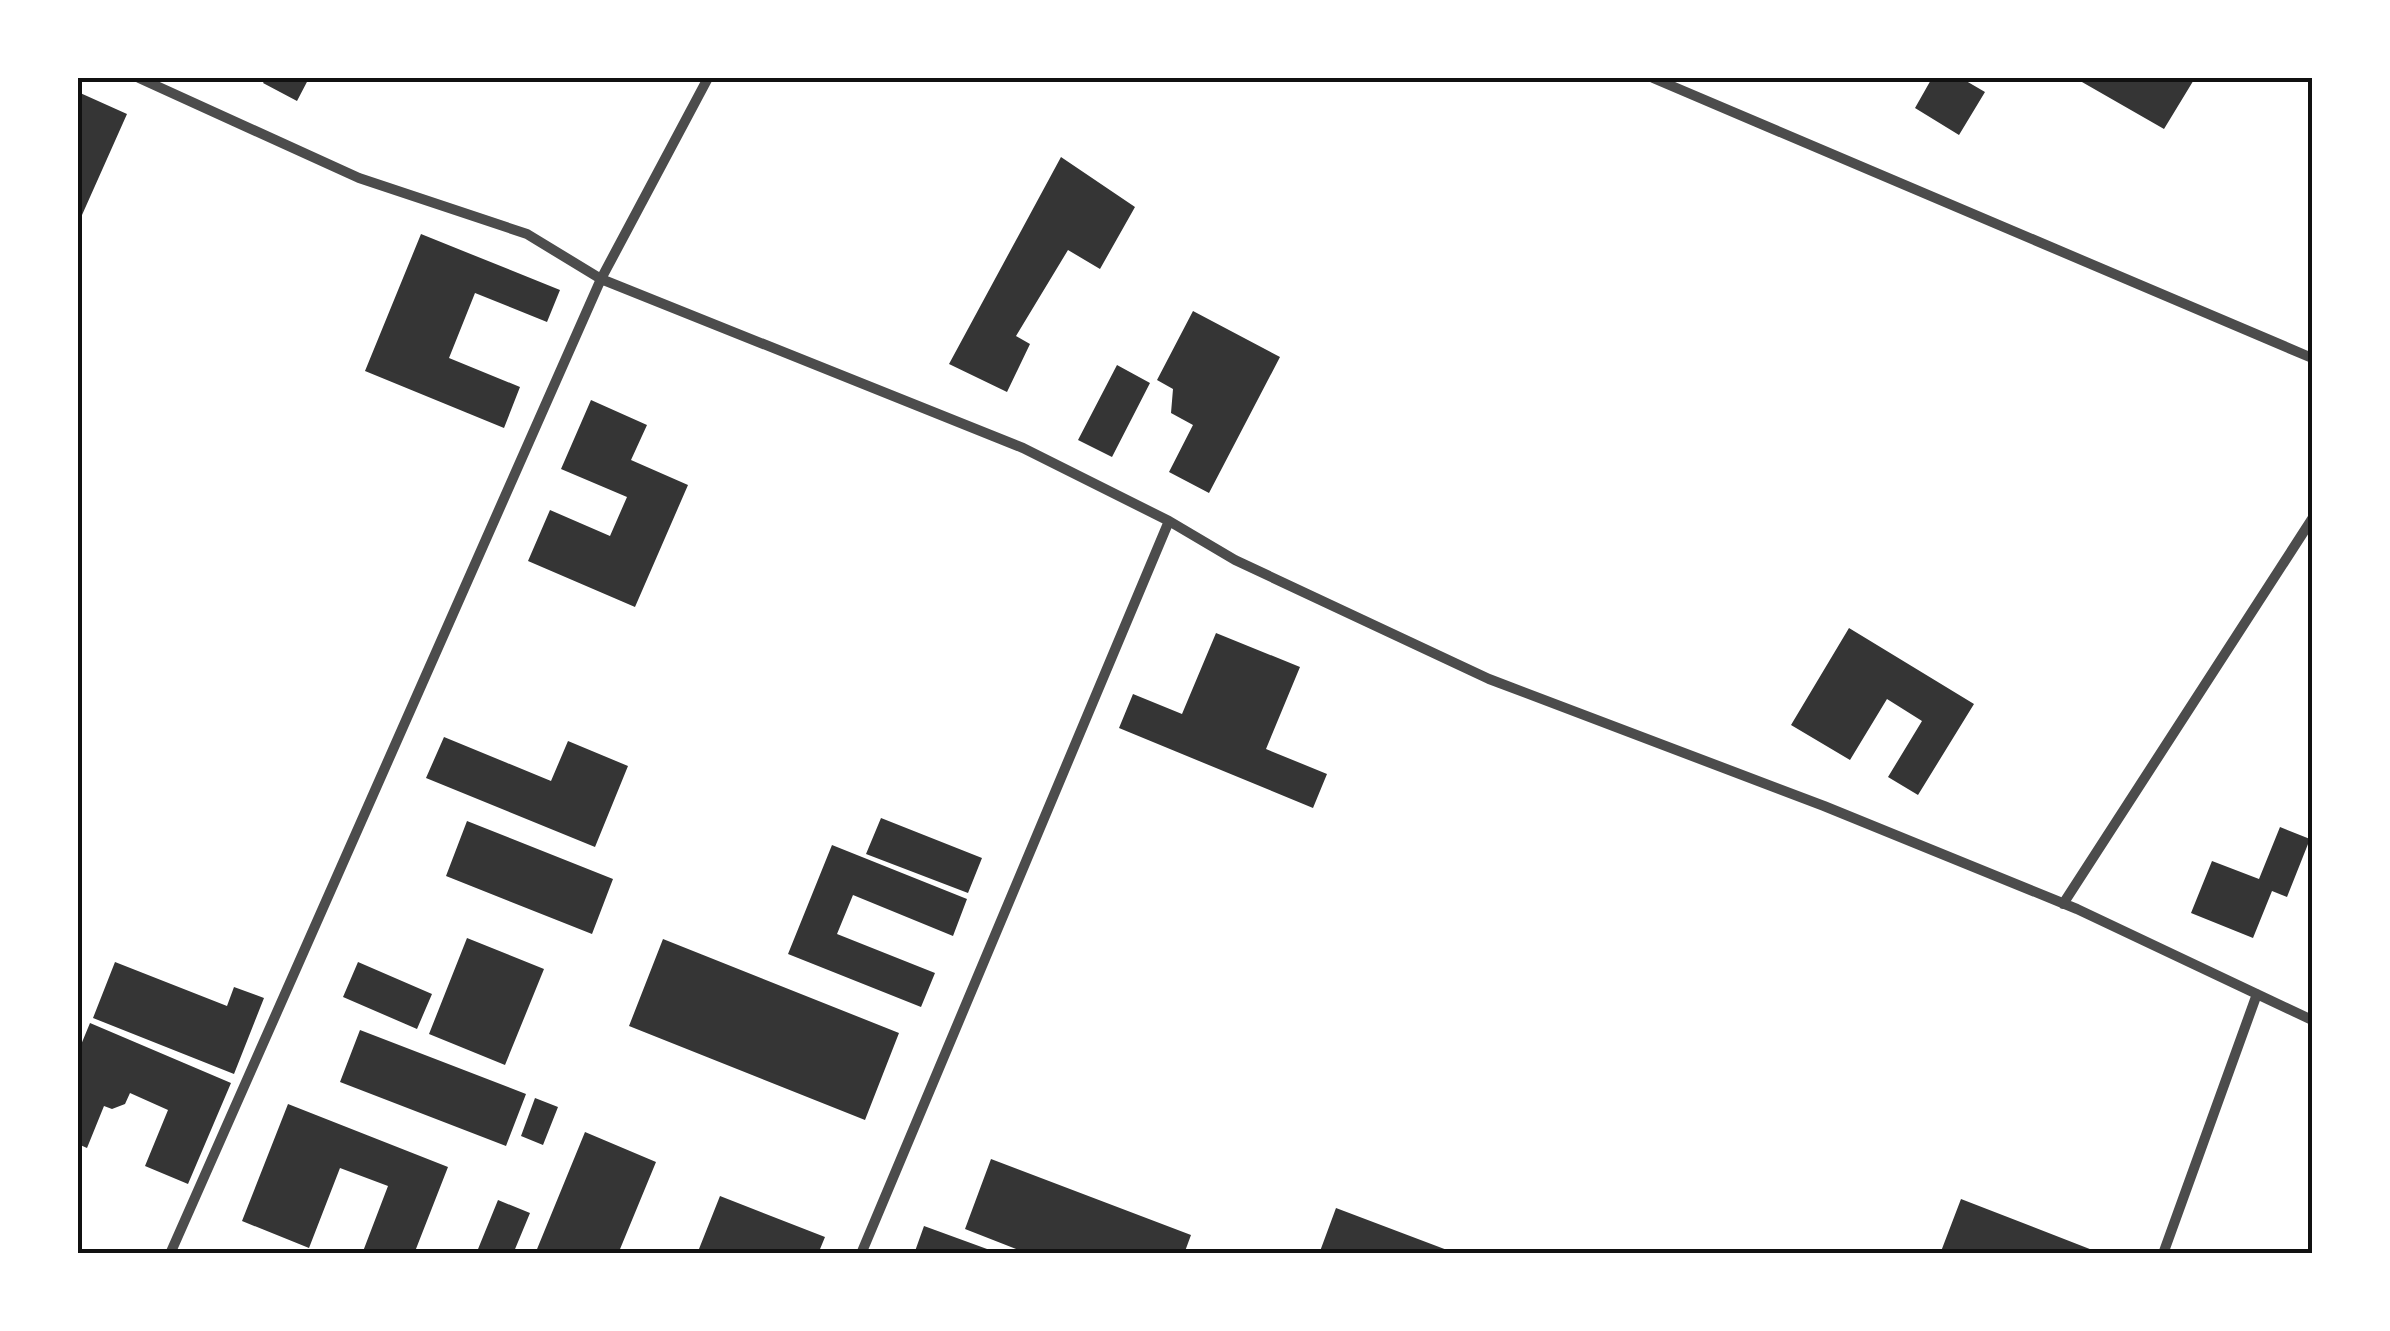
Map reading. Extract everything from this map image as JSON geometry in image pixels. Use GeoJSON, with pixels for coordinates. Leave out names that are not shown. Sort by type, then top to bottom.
{"type":"FeatureCollection","features":[{"type":"Feature","properties":{"kind":"street"},"geometry":{"type":"LineString","coordinates":[[140,78],[359,178],[527,234],[601,279],[1022,448],[1169,521],[1234,560],[1489,679],[1824,806],[2063,904],[2312,1020]]}},
{"type":"Feature","properties":{"kind":"street"},"geometry":{"type":"LineString","coordinates":[[170,1254],[601,279],[708,78]]}},
{"type":"Feature","properties":{"kind":"street"},"geometry":{"type":"LineString","coordinates":[[1653,78],[2312,358]]}},
{"type":"Feature","properties":{"kind":"street"},"geometry":{"type":"LineString","coordinates":[[2063,904],[2312,519]]}},
{"type":"Feature","properties":{"kind":"street"},"geometry":{"type":"LineString","coordinates":[[861,1254],[1169,521]]}},
{"type":"Feature","properties":{"kind":"street"},"geometry":{"type":"LineString","coordinates":[[2163,1254],[2257,994]]}},
{"type":"Feature","properties":{"kind":"building"},"geometry":{"type":"Polygon","coordinates":[[[266,78],[309,78],[297,101],[263,83],[266,78]]]}},
{"type":"Feature","properties":{"kind":"building"},"geometry":{"type":"Polygon","coordinates":[[[1932,78],[1961,78],[1985,92],[1959,135],[1915,108],[1932,78]]]}},
{"type":"Feature","properties":{"kind":"building"},"geometry":{"type":"Polygon","coordinates":[[[2075,78],[2195,78],[2164,129],[2075,78]]]}},
{"type":"Feature","properties":{"kind":"building"},"geometry":{"type":"Polygon","coordinates":[[[78,92],[127,114],[78,224],[78,92]]]}},
{"type":"Feature","properties":{"kind":"building"},"geometry":{"type":"Polygon","coordinates":[[[1061,157],[1135,207],[1100,269],[1068,250],[1016,336],[1030,344],[1007,392],[949,364],[1061,157]]]}},
{"type":"Feature","properties":{"kind":"building"},"geometry":{"type":"Polygon","coordinates":[[[421,234],[560,290],[547,322],[475,293],[449,358],[520,387],[504,428],[365,371],[421,234]]]}},
{"type":"Feature","properties":{"kind":"building"},"geometry":{"type":"Polygon","coordinates":[[[1193,311],[1280,357],[1209,493],[1169,472],[1193,425],[1171,413],[1173,389],[1157,380],[1193,311]]]}},
{"type":"Feature","properties":{"kind":"building"},"geometry":{"type":"Polygon","coordinates":[[[1117,365],[1150,383],[1112,457],[1078,440],[1117,365]]]}},
{"type":"Feature","properties":{"kind":"building"},"geometry":{"type":"Polygon","coordinates":[[[591,400],[647,425],[631,460],[688,485],[635,607],[528,561],[550,510],[610,536],[627,497],[561,469],[591,400]]]}},
{"type":"Feature","properties":{"kind":"building"},"geometry":{"type":"Polygon","coordinates":[[[1849,628],[1974,704],[1918,795],[1888,777],[1922,721],[1887,699],[1850,760],[1791,725],[1849,628]]]}},
{"type":"Feature","properties":{"kind":"building"},"geometry":{"type":"Polygon","coordinates":[[[1216,633],[1300,667],[1266,749],[1327,774],[1313,808],[1119,728],[1133,694],[1182,714],[1216,633]]]}},
{"type":"Feature","properties":{"kind":"building"},"geometry":{"type":"Polygon","coordinates":[[[444,737],[551,781],[568,741],[628,766],[595,847],[426,778],[444,737]]]}},
{"type":"Feature","properties":{"kind":"building"},"geometry":{"type":"Polygon","coordinates":[[[881,818],[982,858],[968,893],[866,854],[881,818]]]}},
{"type":"Feature","properties":{"kind":"building"},"geometry":{"type":"Polygon","coordinates":[[[467,821],[613,879],[592,934],[446,876],[467,821]]]}},
{"type":"Feature","properties":{"kind":"building"},"geometry":{"type":"Polygon","coordinates":[[[2280,827],[2310,839],[2287,897],[2272,891],[2253,938],[2191,913],[2212,861],[2259,879],[2280,827]]]}},
{"type":"Feature","properties":{"kind":"building"},"geometry":{"type":"Polygon","coordinates":[[[832,845],[967,899],[953,936],[853,895],[837,934],[935,973],[921,1007],[788,954],[832,845]]]}},
{"type":"Feature","properties":{"kind":"building"},"geometry":{"type":"Polygon","coordinates":[[[467,938],[544,969],[505,1065],[429,1034],[467,938]]]}},
{"type":"Feature","properties":{"kind":"building"},"geometry":{"type":"Polygon","coordinates":[[[663,939],[899,1033],[865,1120],[629,1026],[663,939]]]}},
{"type":"Feature","properties":{"kind":"building"},"geometry":{"type":"Polygon","coordinates":[[[115,962],[227,1006],[234,987],[264,998],[234,1074],[93,1018],[115,962]]]}},
{"type":"Feature","properties":{"kind":"building"},"geometry":{"type":"Polygon","coordinates":[[[358,962],[432,994],[417,1029],[343,997],[358,962]]]}},
{"type":"Feature","properties":{"kind":"building"},"geometry":{"type":"Polygon","coordinates":[[[90,1023],[231,1083],[188,1184],[145,1166],[168,1110],[130,1093],[125,1104],[112,1109],[104,1106],[87,1148],[78,1144],[78,1052],[90,1023]]]}},
{"type":"Feature","properties":{"kind":"building"},"geometry":{"type":"Polygon","coordinates":[[[360,1030],[526,1094],[506,1146],[340,1082],[360,1030]]]}},
{"type":"Feature","properties":{"kind":"building"},"geometry":{"type":"Polygon","coordinates":[[[535,1098],[558,1107],[543,1145],[521,1136],[535,1098]]]}},
{"type":"Feature","properties":{"kind":"building"},"geometry":{"type":"Polygon","coordinates":[[[288,1104],[448,1167],[414,1254],[362,1254],[388,1186],[340,1168],[309,1248],[242,1221],[288,1104]]]}},
{"type":"Feature","properties":{"kind":"building"},"geometry":{"type":"Polygon","coordinates":[[[585,1132],[656,1162],[618,1254],[535,1254],[585,1132]]]}},
{"type":"Feature","properties":{"kind":"building"},"geometry":{"type":"Polygon","coordinates":[[[991,1159],[1191,1235],[1184,1254],[1029,1254],[965,1229],[991,1159]]]}},
{"type":"Feature","properties":{"kind":"building"},"geometry":{"type":"Polygon","coordinates":[[[720,1196],[825,1237],[818,1254],[697,1254],[720,1196]]]}},
{"type":"Feature","properties":{"kind":"building"},"geometry":{"type":"Polygon","coordinates":[[[1961,1199],[2100,1253],[2100,1254],[1940,1254],[1961,1199]]]}},
{"type":"Feature","properties":{"kind":"building"},"geometry":{"type":"Polygon","coordinates":[[[498,1200],[530,1213],[513,1254],[476,1254],[498,1200]]]}},
{"type":"Feature","properties":{"kind":"building"},"geometry":{"type":"Polygon","coordinates":[[[1336,1208],[1455,1253],[1455,1254],[1319,1254],[1336,1208]]]}},
{"type":"Feature","properties":{"kind":"building"},"geometry":{"type":"Polygon","coordinates":[[[924,1226],[998,1253],[998,1254],[914,1254],[924,1226]]]}}]}
